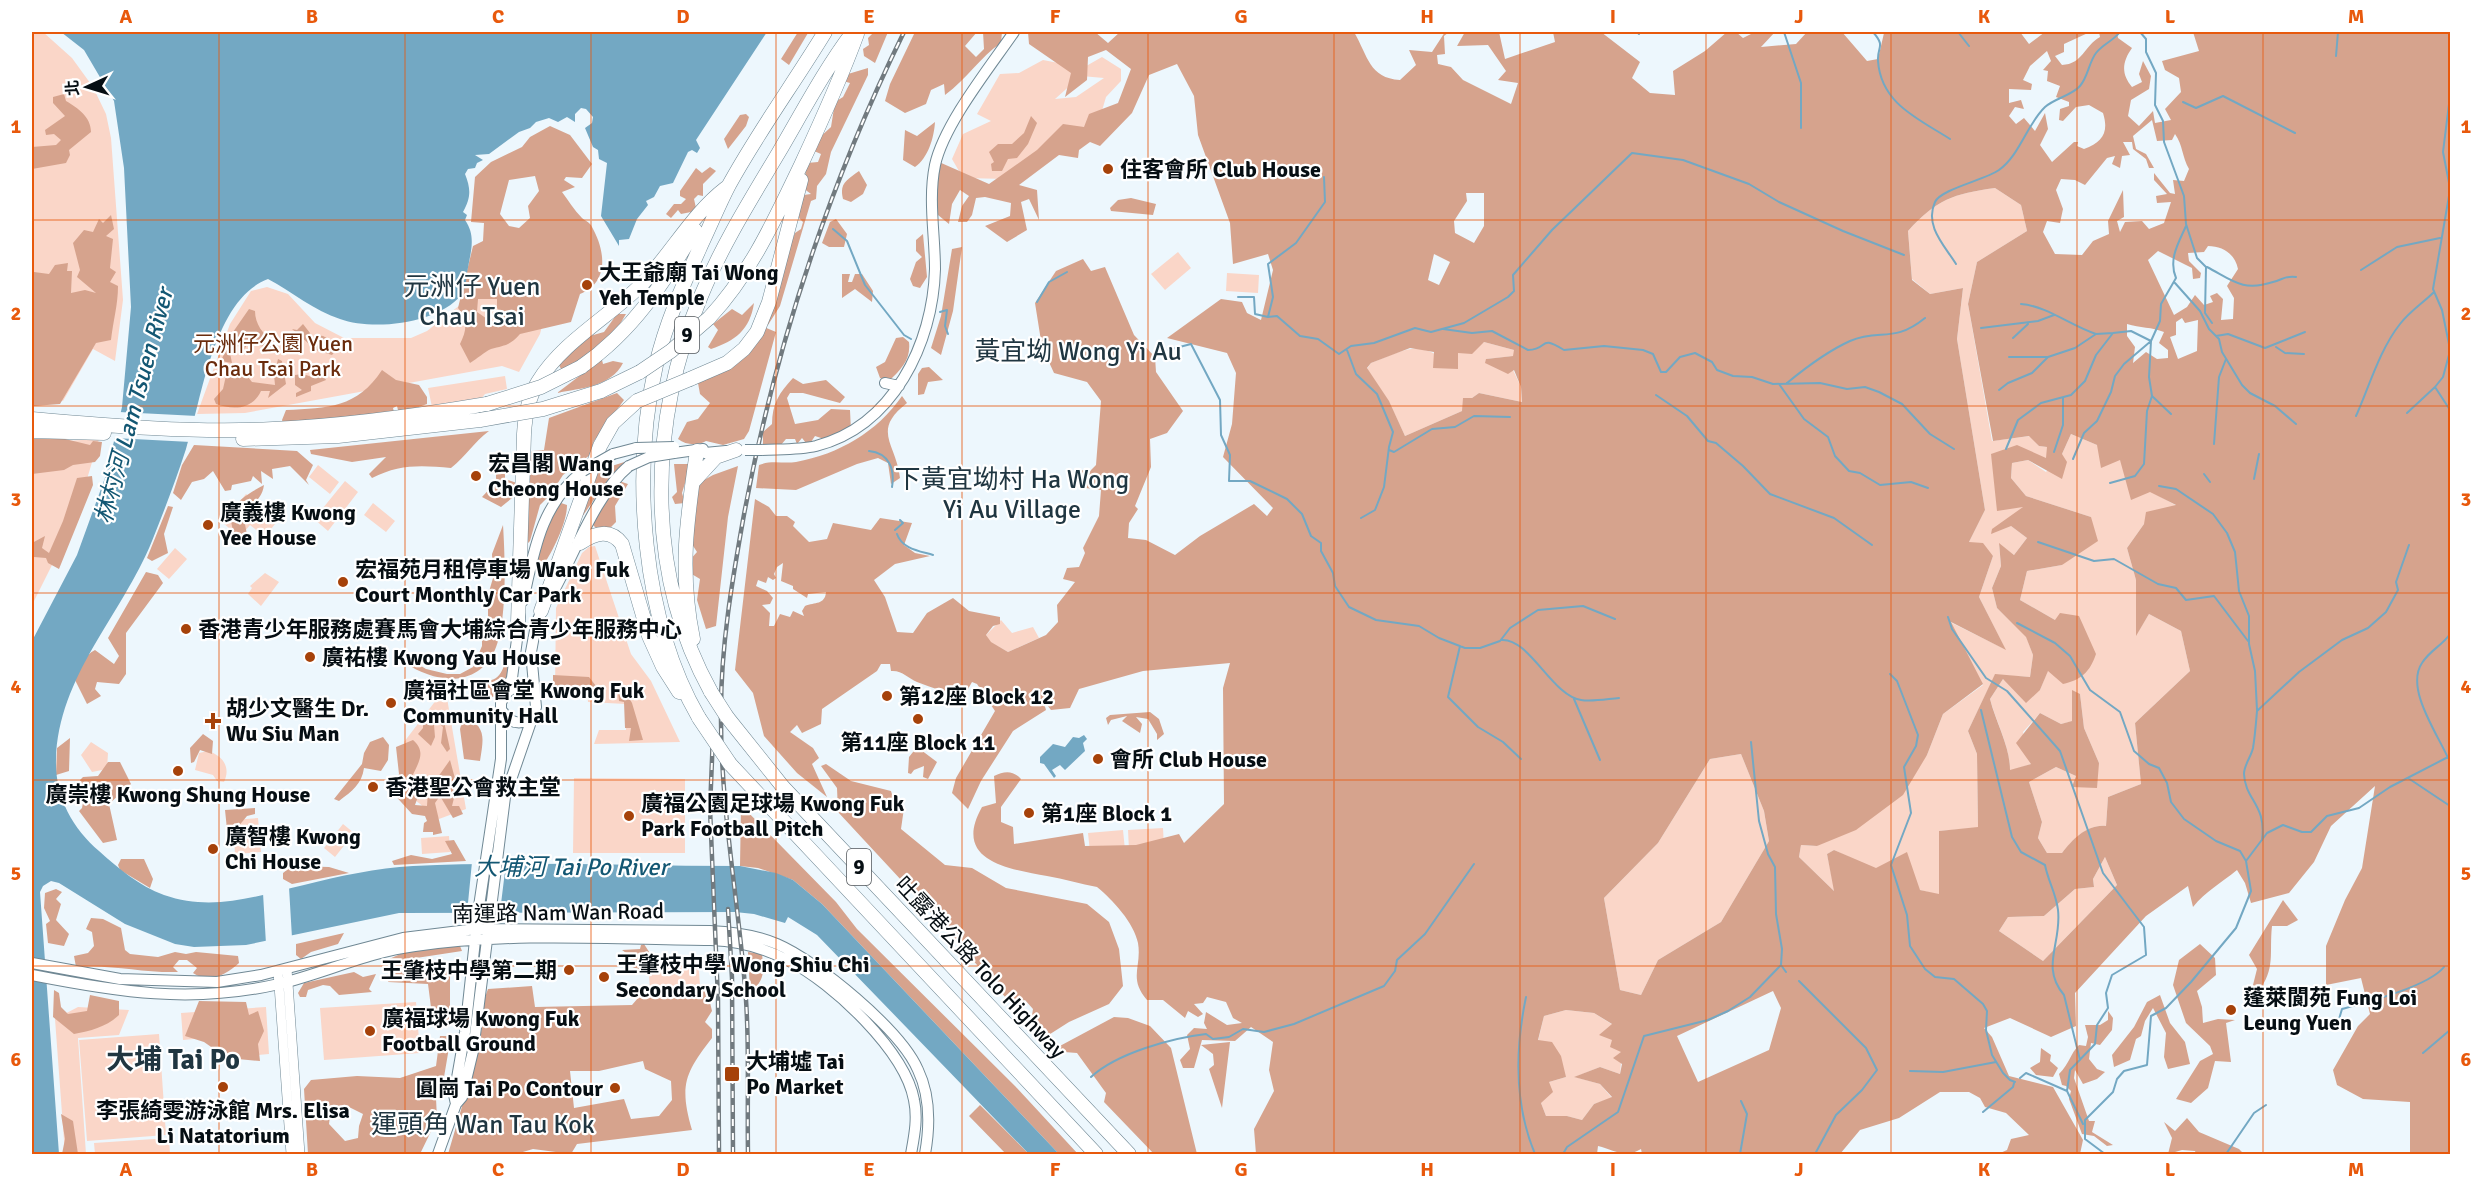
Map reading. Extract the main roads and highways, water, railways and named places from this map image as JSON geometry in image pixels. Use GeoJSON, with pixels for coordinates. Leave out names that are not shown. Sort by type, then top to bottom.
{"type":"FeatureCollection","features":[{"type":"Feature","properties":{"kind":"highway","name":"吐露港公路 Tolo Highway"},"geometry":{"type":"LineString","coordinates":[[825,32],[728,186],[669,322],[651,390],[646,444],[645,514],[651,584],[664,636],[690,704],[730,764],[1091,1150]]}},
{"type":"Feature","properties":{"kind":"highway","name":"吐露港公路 Tolo Highway"},"geometry":{"type":"LineString","coordinates":[[853,32],[805,106],[724,246],[692,318],[678,366],[664,444],[664,543],[675,606],[701,673],[711,692],[727,717],[777,781],[1129,1155]]}},
{"type":"Feature","properties":{"kind":"highway"},"geometry":{"type":"LineString","coordinates":[[32,419],[103,429],[271,439],[338,436],[480,420],[543,409],[601,391],[640,372],[671,351],[709,318],[755,259],[811,143],[857,32]]}},
{"type":"Feature","properties":{"kind":"highway"},"geometry":{"type":"LineString","coordinates":[[541,611],[600,446],[613,423],[637,401],[734,359],[757,332],[769,302],[811,143]]}},
{"type":"Feature","properties":{"kind":"highway"},"geometry":{"type":"LineString","coordinates":[[518,623],[524,435],[526,411],[533,391],[554,361],[644,282],[706,204],[728,186]]}},
{"type":"Feature","properties":{"kind":"highway"},"geometry":{"type":"LineString","coordinates":[[198,433],[337,425],[486,404],[541,387],[581,367],[614,342],[645,309],[717,195]]}},
{"type":"Feature","properties":{"kind":"highway"},"geometry":{"type":"LineString","coordinates":[[35,433],[103,429]]}},
{"type":"Feature","properties":{"kind":"highway"},"geometry":{"type":"LineString","coordinates":[[691,486],[710,462],[724,453],[741,450]]}},
{"type":"Feature","properties":{"kind":"highway"},"geometry":{"type":"LineString","coordinates":[[699,451],[684,536],[689,615],[701,673]]}},
{"type":"Feature","properties":{"kind":"highway"},"geometry":{"type":"LineString","coordinates":[[580,543],[593,535],[604,533],[614,535],[622,544],[640,611],[655,652],[679,692],[690,704]]}},
{"type":"Feature","properties":{"kind":"main road"},"geometry":{"type":"LineString","coordinates":[[456,1104],[454,1095],[466,1024],[478,912],[501,759],[503,712],[501,703],[512,678],[518,623],[535,544],[547,513],[575,478],[613,454],[629,449],[699,451],[705,448],[713,451],[813,447],[844,435],[867,421],[899,386],[917,354],[928,320],[934,283],[932,194],[936,163],[960,112],[1014,32]]}},
{"type":"Feature","properties":{"kind":"main road"},"geometry":{"type":"LineString","coordinates":[[921,283],[934,283]]}},
{"type":"Feature","properties":{"kind":"main road"},"geometry":{"type":"LineString","coordinates":[[885,383],[899,386]]}},
{"type":"Feature","properties":{"kind":"main road"},"geometry":{"type":"LineString","coordinates":[[438,1155],[456,1104],[462,1097],[473,1051],[509,783],[535,712],[531,652],[541,611],[609,489],[629,466],[648,457],[676,450]]}},
{"type":"Feature","properties":{"kind":"main road"},"geometry":{"type":"LineString","coordinates":[[505,694],[513,688],[521,687],[535,697]]}},
{"type":"Feature","properties":{"kind":"main road"},"geometry":{"type":"LineString","coordinates":[[503,712],[510,721],[519,723],[528,720],[535,712]]}},
{"type":"Feature","properties":{"kind":"main road","name":"南運路 Nam Wan Road"},"geometry":{"type":"LineString","coordinates":[[32,963],[120,979],[187,982],[229,980],[283,970],[403,938],[488,933],[727,932],[756,937],[787,949],[813,965],[893,1033],[909,1053],[922,1080],[927,1100],[928,1131],[925,1155]]}},
{"type":"Feature","properties":{"kind":"main road","name":"南運路 Nam Wan Road"},"geometry":{"type":"LineString","coordinates":[[488,933],[726,940],[763,949],[790,961],[807,972],[870,1026],[899,1061],[914,1100],[915,1132],[911,1155]]}},
{"type":"Feature","properties":{"kind":"main road","name":"南運路 Nam Wan Road"},"geometry":{"type":"LineString","coordinates":[[32,975],[110,991],[153,995],[218,993],[283,983],[396,949],[476,934]]}},
{"type":"Feature","properties":{"kind":"water"},"geometry":{"type":"Polygon","coordinates":[[[61,32],[767,32],[696,140],[700,148],[697,153],[692,150],[688,152],[673,183],[660,186],[654,197],[646,201],[648,205],[637,219],[629,239],[619,240],[619,246],[601,216],[607,163],[599,159],[598,150],[593,147],[585,128],[592,123],[593,117],[586,109],[581,108],[575,114],[575,122],[567,117],[558,122],[549,118],[536,122],[489,154],[475,155],[483,160],[477,163],[475,168],[468,169],[465,174],[469,193],[463,212],[467,215],[465,220],[472,239],[465,287],[451,305],[437,313],[404,322],[354,323],[322,311],[268,279],[249,290],[234,307],[212,353],[186,449],[152,541],[125,595],[79,673],[68,701],[59,730],[56,760],[58,786],[73,822],[89,842],[137,882],[164,895],[182,900],[217,902],[234,900],[358,873],[413,866],[536,864],[740,866],[776,873],[793,880],[822,904],[1059,1154],[1029,1154],[817,935],[788,917],[785,923],[754,914],[735,912],[399,913],[246,945],[194,947],[175,944],[125,924],[59,883],[51,881],[43,886],[40,892],[59,1154],[32,1154],[32,641],[77,555],[106,475],[122,407],[131,307],[124,168],[114,101],[84,50],[61,32]]]}},
{"type":"Feature","properties":{"kind":"water"},"geometry":{"type":"Polygon","coordinates":[[[1084,735],[1087,739],[1083,743],[1085,751],[1065,770],[1060,765],[1052,770],[1056,776],[1054,778],[1044,764],[1040,763],[1040,757],[1053,744],[1065,747],[1073,737],[1079,738],[1084,735]]]}},
{"type":"Feature","properties":{"kind":"waterway"},"geometry":{"type":"LineString","coordinates":[[1784,32],[1801,83],[1801,128]]}},
{"type":"Feature","properties":{"kind":"waterway"},"geometry":{"type":"LineString","coordinates":[[1873,32],[1880,44],[1878,61],[1886,89],[1914,117],[1950,139]]}},
{"type":"Feature","properties":{"kind":"waterway"},"geometry":{"type":"LineString","coordinates":[[1958,32],[1969,46]]}},
{"type":"Feature","properties":{"kind":"waterway"},"geometry":{"type":"LineString","coordinates":[[1956,264],[1934,227],[1932,211],[1935,202],[1946,193],[1992,174],[2006,164],[2045,107],[2080,86],[2096,53],[2120,32]]}},
{"type":"Feature","properties":{"kind":"waterway"},"geometry":{"type":"LineString","coordinates":[[2140,32],[2146,39],[2146,52],[2156,73],[2155,105],[2163,121],[2164,142],[2184,196],[2186,224],[2197,258],[2206,267],[2205,313],[2212,323]]}},
{"type":"Feature","properties":{"kind":"waterway"},"geometry":{"type":"LineString","coordinates":[[2336,56],[2338,32]]}},
{"type":"Feature","properties":{"kind":"waterway"},"geometry":{"type":"LineString","coordinates":[[2183,102],[2196,108],[2223,96],[2295,133]]}},
{"type":"Feature","properties":{"kind":"waterway"},"geometry":{"type":"LineString","coordinates":[[2450,96],[2443,152],[2450,188]]}},
{"type":"Feature","properties":{"kind":"waterway"},"geometry":{"type":"LineString","coordinates":[[1238,297],[1254,297],[1255,314],[1268,317],[1277,316],[1300,336],[1318,339],[1339,354],[1351,346],[1374,343],[1415,328],[1431,332],[1464,323],[1508,297],[1514,291],[1513,275],[1552,230],[1632,153],[1683,160],[1749,184],[1779,202],[1904,255]]}},
{"type":"Feature","properties":{"kind":"waterway"},"geometry":{"type":"LineString","coordinates":[[1268,317],[1273,297],[1268,264],[1296,243],[1325,202],[1324,177]]}},
{"type":"Feature","properties":{"kind":"waterway"},"geometry":{"type":"LineString","coordinates":[[2450,190],[2433,289],[2442,310],[2450,349]]}},
{"type":"Feature","properties":{"kind":"waterway"},"geometry":{"type":"LineString","coordinates":[[2073,459],[2084,433],[2097,421],[2111,392],[2115,376],[2124,364],[2151,341],[2160,321],[2161,304],[2176,278],[2174,257],[2186,226]]}},
{"type":"Feature","properties":{"kind":"waterway"},"geometry":{"type":"LineString","coordinates":[[833,229],[847,241],[865,285],[904,335],[911,339]]}},
{"type":"Feature","properties":{"kind":"waterway"},"geometry":{"type":"LineString","coordinates":[[2361,270],[2397,247],[2440,238]]}},
{"type":"Feature","properties":{"kind":"waterway"},"geometry":{"type":"LineString","coordinates":[[2207,267],[2238,283],[2253,286],[2287,277],[2296,277]]}},
{"type":"Feature","properties":{"kind":"waterway"},"geometry":{"type":"LineString","coordinates":[[1037,302],[1049,282],[1067,272]]}},
{"type":"Feature","properties":{"kind":"waterway"},"geometry":{"type":"LineString","coordinates":[[2175,283],[2200,311],[2209,329],[2219,339],[2222,352],[2242,385],[2250,393],[2275,406],[2296,424]]}},
{"type":"Feature","properties":{"kind":"waterway"},"geometry":{"type":"LineString","coordinates":[[2356,416],[2381,356],[2393,334],[2408,315],[2434,292]]}},
{"type":"Feature","properties":{"kind":"waterway"},"geometry":{"type":"LineString","coordinates":[[2021,304],[2040,308],[2096,334]]}},
{"type":"Feature","properties":{"kind":"waterway"},"geometry":{"type":"LineString","coordinates":[[940,312],[947,310],[945,326],[948,334]]}},
{"type":"Feature","properties":{"kind":"waterway"},"geometry":{"type":"LineString","coordinates":[[1981,328],[2038,321],[2054,315]]}},
{"type":"Feature","properties":{"kind":"waterway"},"geometry":{"type":"LineString","coordinates":[[1787,383],[1817,360],[1850,341],[1861,337],[1904,331],[1925,318]]}},
{"type":"Feature","properties":{"kind":"waterway"},"geometry":{"type":"LineString","coordinates":[[2013,338],[2028,324]]}},
{"type":"Feature","properties":{"kind":"waterway"},"geometry":{"type":"LineString","coordinates":[[1443,329],[1472,333],[1492,331],[1528,350],[1547,343],[1564,350],[1604,346],[1643,350],[1653,354],[1661,372],[1666,372],[1680,357],[1695,353],[1712,362],[1717,370],[1733,376],[1752,377],[1773,384],[1820,383],[1847,389],[1865,387],[1902,404],[1930,434],[1954,449]]}},
{"type":"Feature","properties":{"kind":"waterway"},"geometry":{"type":"LineString","coordinates":[[2006,449],[2018,420],[2041,403],[2071,395],[2085,381],[2096,355],[2113,333],[2131,331],[2151,341],[2149,377],[2152,396],[2147,411],[2144,464],[2135,476],[2110,483]]}},
{"type":"Feature","properties":{"kind":"waterway"},"geometry":{"type":"LineString","coordinates":[[2216,336],[2228,334],[2265,348],[2305,332]]}},
{"type":"Feature","properties":{"kind":"waterway"},"geometry":{"type":"LineString","coordinates":[[1999,390],[2008,383],[2032,373],[2048,357],[2075,348],[2096,334],[2113,333]]}},
{"type":"Feature","properties":{"kind":"waterway"},"geometry":{"type":"LineString","coordinates":[[1168,350],[1191,344],[1220,400],[1221,435],[1230,455],[1229,481],[1250,481],[1287,499],[1302,514],[1311,536],[1321,543],[1321,551],[1333,573],[1335,586],[1349,607],[1376,620],[1419,626],[1439,638],[1465,648],[1480,648],[1500,641],[1510,628],[1538,610],[1583,606],[1615,619]]}},
{"type":"Feature","properties":{"kind":"waterway"},"geometry":{"type":"LineString","coordinates":[[2276,347],[2285,353],[2304,354]]}},
{"type":"Feature","properties":{"kind":"waterway"},"geometry":{"type":"LineString","coordinates":[[1347,350],[1356,374],[1377,394],[1393,432],[1384,487],[1375,510],[1361,518]]}},
{"type":"Feature","properties":{"kind":"waterway"},"geometry":{"type":"LineString","coordinates":[[2450,351],[2443,377],[2435,387],[2450,410]]}},
{"type":"Feature","properties":{"kind":"waterway"},"geometry":{"type":"LineString","coordinates":[[2009,357],[2048,357]]}},
{"type":"Feature","properties":{"kind":"waterway"},"geometry":{"type":"LineString","coordinates":[[2214,444],[2219,377],[2226,359]]}},
{"type":"Feature","properties":{"kind":"waterway"},"geometry":{"type":"LineString","coordinates":[[1779,384],[1804,419],[1828,437],[1835,456],[1849,471],[1860,473],[1880,485],[1911,482],[1928,488]]}},
{"type":"Feature","properties":{"kind":"waterway"},"geometry":{"type":"LineString","coordinates":[[2407,413],[2435,387]]}},
{"type":"Feature","properties":{"kind":"waterway"},"geometry":{"type":"LineString","coordinates":[[1656,395],[1687,416],[1708,441],[1716,443],[1743,466],[1770,494],[1834,518],[1872,545]]}},
{"type":"Feature","properties":{"kind":"waterway"},"geometry":{"type":"LineString","coordinates":[[2152,396],[2171,414]]}},
{"type":"Feature","properties":{"kind":"waterway"},"geometry":{"type":"LineString","coordinates":[[2054,452],[2063,425],[2063,398]]}},
{"type":"Feature","properties":{"kind":"waterway"},"geometry":{"type":"LineString","coordinates":[[1389,450],[1394,452],[1432,429],[1455,427],[1474,416],[1510,417]]}},
{"type":"Feature","properties":{"kind":"waterway"},"geometry":{"type":"LineString","coordinates":[[869,451],[876,452],[889,463],[892,487]]}},
{"type":"Feature","properties":{"kind":"waterway"},"geometry":{"type":"LineString","coordinates":[[2254,479],[2259,454]]}},
{"type":"Feature","properties":{"kind":"waterway"},"geometry":{"type":"LineString","coordinates":[[2204,474],[2210,482]]}},
{"type":"Feature","properties":{"kind":"waterway"},"geometry":{"type":"LineString","coordinates":[[2159,486],[2176,489],[2213,514],[2227,533],[2235,552],[2239,591],[2249,616],[2249,644],[2255,671],[2257,710]]}},
{"type":"Feature","properties":{"kind":"waterway"},"geometry":{"type":"LineString","coordinates":[[895,530],[903,523],[900,520]]}},
{"type":"Feature","properties":{"kind":"waterway"},"geometry":{"type":"LineString","coordinates":[[897,534],[907,546],[933,555]]}},
{"type":"Feature","properties":{"kind":"waterway"},"geometry":{"type":"LineString","coordinates":[[2038,542],[2094,561],[2114,559],[2158,584],[2176,588],[2186,600],[2214,596],[2248,641]]}},
{"type":"Feature","properties":{"kind":"waterway"},"geometry":{"type":"LineString","coordinates":[[2262,840],[2263,828],[2259,811],[2245,783],[2244,774],[2253,748],[2257,711],[2299,672],[2342,640],[2368,628],[2386,612],[2398,590],[2396,582],[2409,545]]}},
{"type":"Feature","properties":{"kind":"waterway"},"geometry":{"type":"LineString","coordinates":[[2450,575],[2450,586]]}},
{"type":"Feature","properties":{"kind":"waterway"},"geometry":{"type":"LineString","coordinates":[[1948,617],[1952,629],[1986,678],[2007,691],[2060,751],[2103,873],[2144,927],[2146,955],[2112,975],[2106,993],[2108,1008],[2097,1025],[2095,1044],[2070,1070],[2067,1091]]}},
{"type":"Feature","properties":{"kind":"waterway"},"geometry":{"type":"LineString","coordinates":[[2017,623],[2055,643],[2070,656],[2090,690],[2120,712],[2134,751],[2149,764],[2159,768],[2167,783],[2171,802],[2184,819],[2216,841],[2240,851],[2246,861]]}},
{"type":"Feature","properties":{"kind":"waterway"},"geometry":{"type":"LineString","coordinates":[[2448,758],[2424,710],[2417,685],[2422,663],[2450,634]]}},
{"type":"Feature","properties":{"kind":"waterway"},"geometry":{"type":"LineString","coordinates":[[1501,640],[1511,642],[1521,648],[1560,689],[1570,696],[1585,701],[1619,698]]}},
{"type":"Feature","properties":{"kind":"waterway"},"geometry":{"type":"LineString","coordinates":[[1460,646],[1448,697],[1478,727],[1503,742],[1521,759]]}},
{"type":"Feature","properties":{"kind":"waterway"},"geometry":{"type":"LineString","coordinates":[[1890,674],[1897,681],[1918,735],[1916,746],[1904,767],[1911,813],[1891,865],[1907,915],[1910,946],[1925,969],[1935,977],[1954,979],[1983,1004],[1987,1011],[1986,1030],[1992,1055],[2003,1073],[2015,1082]]}},
{"type":"Feature","properties":{"kind":"waterway"},"geometry":{"type":"LineString","coordinates":[[1574,699],[1600,760]]}},
{"type":"Feature","properties":{"kind":"waterway"},"geometry":{"type":"LineString","coordinates":[[1981,710],[2012,837],[2021,852],[2045,865],[2056,898],[2058,922],[2054,975],[2064,995],[2080,1060]]}},
{"type":"Feature","properties":{"kind":"waterway"},"geometry":{"type":"LineString","coordinates":[[1563,1154],[1567,1147],[1618,1112],[1644,1036],[1708,1020],[1728,1011],[1750,997],[1781,965],[1782,949],[1776,914],[1775,867],[1768,854],[1759,821],[1751,742]]}},
{"type":"Feature","properties":{"kind":"waterway"},"geometry":{"type":"LineString","coordinates":[[2105,1154],[2085,1139],[2085,1120],[2113,1092],[2117,1079],[2124,1071],[2147,1065],[2151,1016],[2166,1008],[2236,928],[2251,891],[2246,861],[2267,833],[2283,825],[2302,832],[2311,832],[2327,816],[2359,808],[2390,787],[2450,756]]}},
{"type":"Feature","properties":{"kind":"waterway"},"geometry":{"type":"LineString","coordinates":[[2408,778],[2450,806]]}},
{"type":"Feature","properties":{"kind":"waterway"},"geometry":{"type":"LineString","coordinates":[[1091,1077],[1115,1061],[1146,1048],[1206,1034],[1213,1039],[1229,1037],[1243,1029],[1264,1032],[1294,1024],[1384,986],[1395,971],[1397,960],[1425,934],[1474,864]]}},
{"type":"Feature","properties":{"kind":"waterway"},"geometry":{"type":"LineString","coordinates":[[1781,965],[1786,972]]}},
{"type":"Feature","properties":{"kind":"waterway"},"geometry":{"type":"LineString","coordinates":[[2337,1026],[2342,1009],[2412,987],[2425,981],[2444,967]]}},
{"type":"Feature","properties":{"kind":"waterway"},"geometry":{"type":"LineString","coordinates":[[1799,981],[1866,1048],[1877,1070],[1862,1090],[1836,1115],[1815,1154]]}},
{"type":"Feature","properties":{"kind":"waterway"},"geometry":{"type":"LineString","coordinates":[[1526,997],[1522,1017],[1518,1077],[1523,1116],[1535,1154]]}},
{"type":"Feature","properties":{"kind":"waterway"},"geometry":{"type":"LineString","coordinates":[[2423,1053],[2450,1030]]}},
{"type":"Feature","properties":{"kind":"waterway"},"geometry":{"type":"LineString","coordinates":[[1910,1071],[1943,1072],[1996,1062]]}},
{"type":"Feature","properties":{"kind":"waterway"},"geometry":{"type":"LineString","coordinates":[[2020,1078],[2026,1073],[2067,1091],[2083,1124]]}},
{"type":"Feature","properties":{"kind":"waterway"},"geometry":{"type":"LineString","coordinates":[[1983,1112],[2013,1087],[2014,1083]]}},
{"type":"Feature","properties":{"kind":"waterway"},"geometry":{"type":"LineString","coordinates":[[1740,1154],[1747,1114],[1741,1101]]}},
{"type":"Feature","properties":{"kind":"waterway"},"geometry":{"type":"LineString","coordinates":[[2226,1154],[2254,1113],[2266,1105]]}},
{"type":"Feature","properties":{"kind":"railway"},"geometry":{"type":"LineString","coordinates":[[748,1154],[746,997],[721,743],[721,686],[728,614],[756,457],[788,332],[807,270],[851,150],[904,32]]}},
{"type":"Feature","properties":{"kind":"railway"},"geometry":{"type":"LineString","coordinates":[[713,735],[710,809],[718,1000],[719,1154]]}},
{"type":"Feature","properties":{"kind":"railway"},"geometry":{"type":"LineString","coordinates":[[728,909],[732,978],[733,1154]]}},
{"type":"Feature","properties":{"kind":"place","name":"住客會所 Club House"},"geometry":{"type":"Point","coordinates":[1108,169]}},
{"type":"Feature","properties":{"kind":"place","name":"大王爺廟 Tai Wong Yeh Temple"},"geometry":{"type":"Point","coordinates":[587,285]}},
{"type":"Feature","properties":{"kind":"place","name":"宏昌閣 Wang Cheong House"},"geometry":{"type":"Point","coordinates":[476,476]}},
{"type":"Feature","properties":{"kind":"place","name":"廣義樓 Kwong Yee House"},"geometry":{"type":"Point","coordinates":[208,525]}},
{"type":"Feature","properties":{"kind":"place","name":"宏福苑月租停車場 Wang Fuk Court Monthly Car Park"},"geometry":{"type":"Point","coordinates":[343,582]}},
{"type":"Feature","properties":{"kind":"place","name":"香港青少年服務處賽馬會大埔綜合青少年服務中心"},"geometry":{"type":"Point","coordinates":[186,629]}},
{"type":"Feature","properties":{"kind":"place","name":"廣祐樓 Kwong Yau House"},"geometry":{"type":"Point","coordinates":[310,657]}},
{"type":"Feature","properties":{"kind":"place","name":"第12座 Block 12"},"geometry":{"type":"Point","coordinates":[887,696]}},
{"type":"Feature","properties":{"kind":"place","name":"廣福社區會堂 Kwong Fuk Community Hall"},"geometry":{"type":"Point","coordinates":[391,703]}},
{"type":"Feature","properties":{"kind":"place","name":"第11座 Block 11"},"geometry":{"type":"Point","coordinates":[918,719]}},
{"type":"Feature","properties":{"kind":"place","name":"胡少文醫生 Dr. Wu Siu Man"},"geometry":{"type":"Point","coordinates":[213,721]}},
{"type":"Feature","properties":{"kind":"place","name":"會所 Club House"},"geometry":{"type":"Point","coordinates":[1098,759]}},
{"type":"Feature","properties":{"kind":"place","name":"廣崇樓 Kwong Shung House"},"geometry":{"type":"Point","coordinates":[178,771]}},
{"type":"Feature","properties":{"kind":"place","name":"香港聖公會救主堂"},"geometry":{"type":"Point","coordinates":[373,787]}},
{"type":"Feature","properties":{"kind":"place","name":"第1座 Block 1"},"geometry":{"type":"Point","coordinates":[1029,813]}},
{"type":"Feature","properties":{"kind":"place","name":"廣福公園足球場 Kwong Fuk Park Football Pitch"},"geometry":{"type":"Point","coordinates":[629,816]}},
{"type":"Feature","properties":{"kind":"place","name":"廣智樓 Kwong Chi House"},"geometry":{"type":"Point","coordinates":[213,849]}},
{"type":"Feature","properties":{"kind":"place","name":"王肇枝中學第二期"},"geometry":{"type":"Point","coordinates":[569,970]}},
{"type":"Feature","properties":{"kind":"place","name":"王肇枝中學 Wong Shiu Chi Secondary School"},"geometry":{"type":"Point","coordinates":[604,977]}},
{"type":"Feature","properties":{"kind":"place","name":"蓬萊閬苑 Fung Loi Leung Yuen"},"geometry":{"type":"Point","coordinates":[2231,1010]}},
{"type":"Feature","properties":{"kind":"place","name":"廣福球場 Kwong Fuk Football Ground"},"geometry":{"type":"Point","coordinates":[370,1031]}},
{"type":"Feature","properties":{"kind":"place","name":"大埔墟 Tai Po Market"},"geometry":{"type":"Point","coordinates":[732,1074]}},
{"type":"Feature","properties":{"kind":"place","name":"李張綺雯游泳館 Mrs. Elisa Li Natatorium"},"geometry":{"type":"Point","coordinates":[223,1087]}},
{"type":"Feature","properties":{"kind":"place","name":"圓崗 Tai Po Contour"},"geometry":{"type":"Point","coordinates":[615,1088]}},
{"type":"Feature","properties":{"kind":"district","name":"元洲仔 Yuen Chau Tsai"},"geometry":{"type":"Point","coordinates":[472,301]}},
{"type":"Feature","properties":{"kind":"district","name":"黃宜坳 Wong Yi Au"},"geometry":{"type":"Point","coordinates":[1078,351]}},
{"type":"Feature","properties":{"kind":"district","name":"下黃宜坳村 Ha Wong Yi Au Village"},"geometry":{"type":"Point","coordinates":[1012,494]}},
{"type":"Feature","properties":{"kind":"district","name":"大埔 Tai Po"},"geometry":{"type":"Point","coordinates":[173,1059]}},
{"type":"Feature","properties":{"kind":"district","name":"運頭角 Wan Tau Kok"},"geometry":{"type":"Point","coordinates":[483,1124]}},
{"type":"Feature","properties":{"kind":"park label","name":"元洲仔公園 Yuen Chau Tsai Park"},"geometry":{"type":"Point","coordinates":[273,356]}},
{"type":"Feature","properties":{"kind":"water label","name":"林村河 Lam Tsuen River"},"geometry":{"type":"Point","coordinates":[134,406]}},
{"type":"Feature","properties":{"kind":"water label","name":"大埔河 Tai Po River"},"geometry":{"type":"Point","coordinates":[571,867]}}]}
